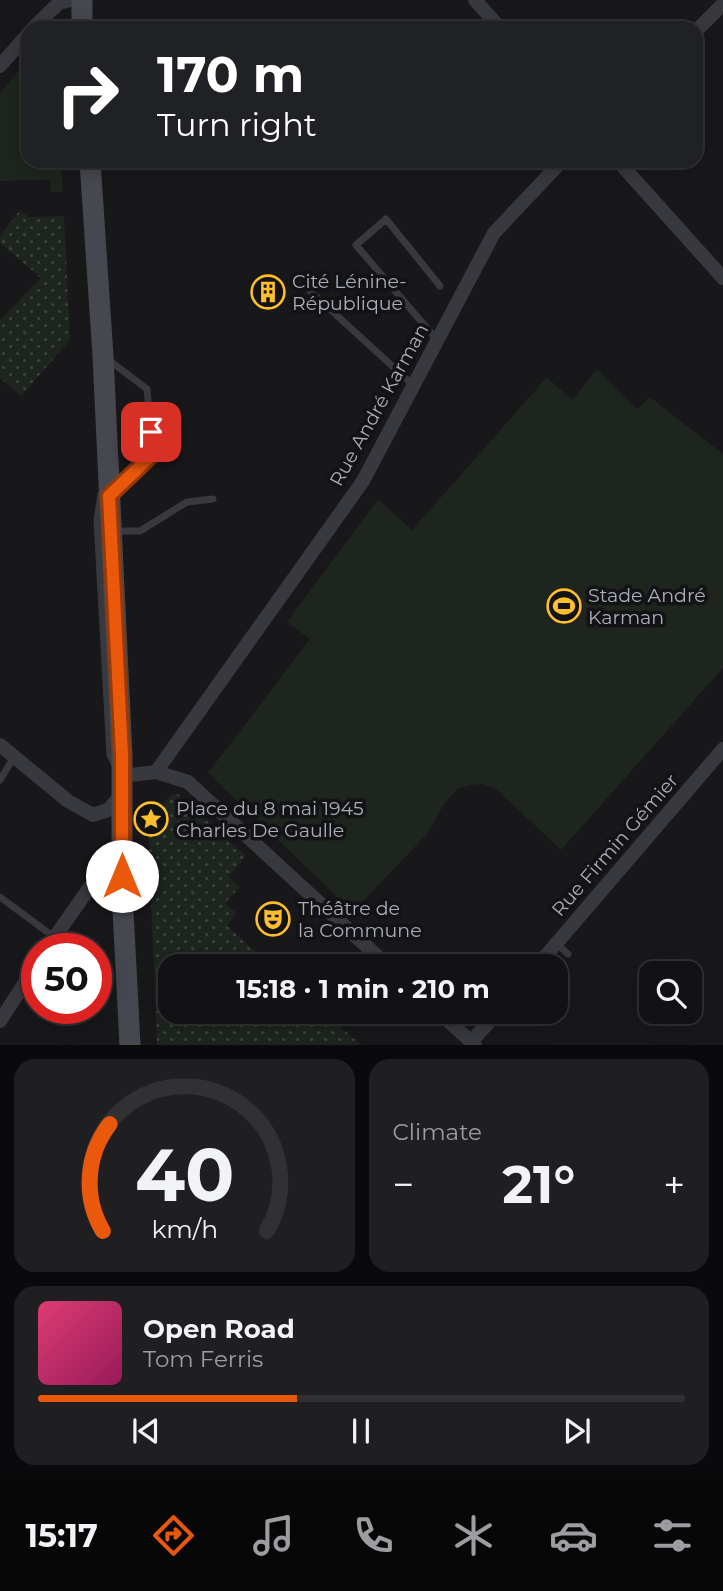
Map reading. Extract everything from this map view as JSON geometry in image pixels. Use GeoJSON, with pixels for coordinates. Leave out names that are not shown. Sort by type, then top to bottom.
{"type":"FeatureCollection","features":[{"type":"Feature","properties":{"kind":"main road"},"geometry":{"type":"LineString","coordinates":[[82,21],[83,0]]}},
{"type":"Feature","properties":{"kind":"main road"},"geometry":{"type":"LineString","coordinates":[[90,168],[103,356],[122,785],[122,876],[133,1045]]}},
{"type":"Feature","properties":{"kind":"street"},"geometry":{"type":"LineString","coordinates":[[40,21],[59,3],[70,0]]}},
{"type":"Feature","properties":{"kind":"street"},"geometry":{"type":"LineString","coordinates":[[475,0],[494,21]]}},
{"type":"Feature","properties":{"kind":"street"},"geometry":{"type":"LineString","coordinates":[[703,24],[723,4]]}},
{"type":"Feature","properties":{"kind":"street"},"geometry":{"type":"LineString","coordinates":[[0,66],[21,42]]}},
{"type":"Feature","properties":{"kind":"street","name":"Rue André Karman"},"geometry":{"type":"LineString","coordinates":[[156,772],[363,481],[494,233],[555,168]]}},
{"type":"Feature","properties":{"kind":"street"},"geometry":{"type":"LineString","coordinates":[[624,168],[723,278]]}},
{"type":"Feature","properties":{"kind":"street"},"geometry":{"type":"LineString","coordinates":[[0,745],[68,801],[93,815],[108,810],[122,785],[156,772],[188,782],[375,954]]}},
{"type":"Feature","properties":{"kind":"street","name":"Rue Firmin Gémier"},"geometry":{"type":"LineString","coordinates":[[547,954],[723,749]]}},
{"type":"Feature","properties":{"kind":"street"},"geometry":{"type":"LineString","coordinates":[[57,933],[90,887],[99,880],[122,876]]}},
{"type":"Feature","properties":{"kind":"street"},"geometry":{"type":"LineString","coordinates":[[0,1021],[21,989]]}},
{"type":"Feature","properties":{"kind":"street"},"geometry":{"type":"LineString","coordinates":[[451,1024],[473,1044],[489,1024]]}},
{"type":"Feature","properties":{"kind":"lane"},"geometry":{"type":"LineString","coordinates":[[83,0],[88,21]]}},
{"type":"Feature","properties":{"kind":"lane"},"geometry":{"type":"LineString","coordinates":[[96,264],[102,234],[99,168]]}},
{"type":"Feature","properties":{"kind":"lane"},"geometry":{"type":"LineString","coordinates":[[437,341],[356,245],[386,219],[440,286]]}},
{"type":"Feature","properties":{"kind":"lane"},"geometry":{"type":"LineString","coordinates":[[310,291],[414,386]]}},
{"type":"Feature","properties":{"kind":"lane"},"geometry":{"type":"LineString","coordinates":[[103,356],[147,389],[153,454],[109,496]]}},
{"type":"Feature","properties":{"kind":"lane"},"geometry":{"type":"LineString","coordinates":[[107,452],[97,520],[110,755],[122,785]]}},
{"type":"Feature","properties":{"kind":"lane"},"geometry":{"type":"LineString","coordinates":[[111,530],[140,531],[187,502],[213,499]]}},
{"type":"Feature","properties":{"kind":"lane"},"geometry":{"type":"LineString","coordinates":[[0,780],[14,757]]}},
{"type":"Feature","properties":{"kind":"lane"},"geometry":{"type":"LineString","coordinates":[[0,897],[39,933]]}},
{"type":"Feature","properties":{"kind":"lane"},"geometry":{"type":"LineString","coordinates":[[556,943],[568,954]]}},
{"type":"Feature","properties":{"kind":"shaded area"},"geometry":{"type":"Polygon","coordinates":[[[21,68],[21,168],[62,168],[63,192],[51,192],[50,180],[0,181],[0,93],[21,68]]]}},
{"type":"Feature","properties":{"kind":"shaded area"},"geometry":{"type":"Polygon","coordinates":[[[20,210],[28,217],[64,216],[70,340],[21,396],[0,378],[0,320],[41,278],[0,243],[0,235],[20,210]]]}},
{"type":"Feature","properties":{"kind":"shaded area"},"geometry":{"type":"Polygon","coordinates":[[[597,369],[637,409],[650,397],[723,454],[723,668],[561,850],[496,789],[483,784],[457,789],[443,806],[428,833],[353,912],[208,773],[310,639],[287,622],[378,499],[412,530],[547,377],[572,400],[597,369]]]}},
{"type":"Feature","properties":{"kind":"shaded area"},"geometry":{"type":"Polygon","coordinates":[[[178,794],[246,856],[229,877],[240,887],[225,903],[236,913],[227,926],[258,954],[158,954],[158,1024],[337,1024],[361,1045],[157,1045],[148,824],[170,795],[178,794]]]}},
{"type":"Feature","properties":{"kind":"place","name":"Cité Lénine- République"},"geometry":{"type":"Point","coordinates":[268,292]}},
{"type":"Feature","properties":{"kind":"place","name":"Stade André Karman"},"geometry":{"type":"Point","coordinates":[564,606]}},
{"type":"Feature","properties":{"kind":"place","name":"Place du 8 mai 1945 Charles De Gaulle"},"geometry":{"type":"Point","coordinates":[151,819]}},
{"type":"Feature","properties":{"kind":"place","name":"Théâtre de la Commune"},"geometry":{"type":"Point","coordinates":[273,919]}},
{"type":"Feature","properties":{"kind":"route"},"geometry":{"type":"LineString","coordinates":[[122,876],[122,755],[109,496],[153,454],[151,432]]}}]}
